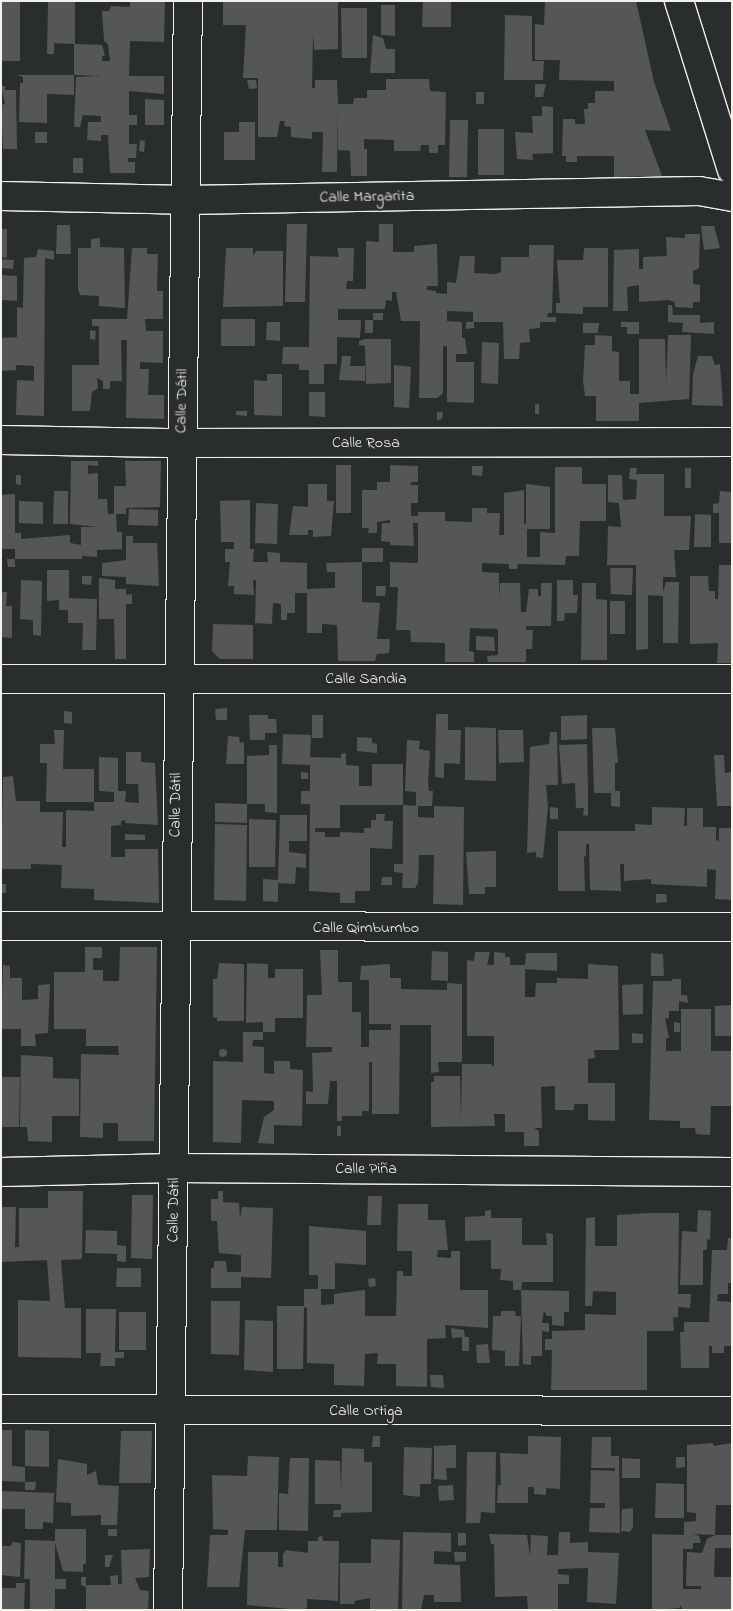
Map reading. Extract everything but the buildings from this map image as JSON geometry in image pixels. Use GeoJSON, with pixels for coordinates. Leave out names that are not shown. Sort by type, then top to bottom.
{"type":"FeatureCollection","features":[{"type":"Feature","properties":{"kind":"street","name":"Calle Dátil"},"geometry":{"type":"LineString","coordinates":[[168,1610],[172,1411],[178,680],[188,1]]}},
{"type":"Feature","properties":{"kind":"street"},"geometry":{"type":"LineString","coordinates":[[679,1],[732,170]]}},
{"type":"Feature","properties":{"kind":"street","name":"Calle Margarita"},"geometry":{"type":"LineString","coordinates":[[1,196],[186,200],[699,191],[732,197]]}},
{"type":"Feature","properties":{"kind":"street","name":"Calle Rosa"},"geometry":{"type":"LineString","coordinates":[[1,440],[181,443],[732,442]]}},
{"type":"Feature","properties":{"kind":"street","name":"Calle Sandía"},"geometry":{"type":"LineString","coordinates":[[1,679],[732,679]]}},
{"type":"Feature","properties":{"kind":"street","name":"Calle Qimbumbo"},"geometry":{"type":"LineString","coordinates":[[1,926],[175,928],[732,928]]}},
{"type":"Feature","properties":{"kind":"street","name":"Calle Piña"},"geometry":{"type":"LineString","coordinates":[[1,1172],[174,1168],[732,1172]]}},
{"type":"Feature","properties":{"kind":"street","name":"Calle Ortiga"},"geometry":{"type":"LineString","coordinates":[[1,1409],[172,1411],[732,1411]]}}]}
